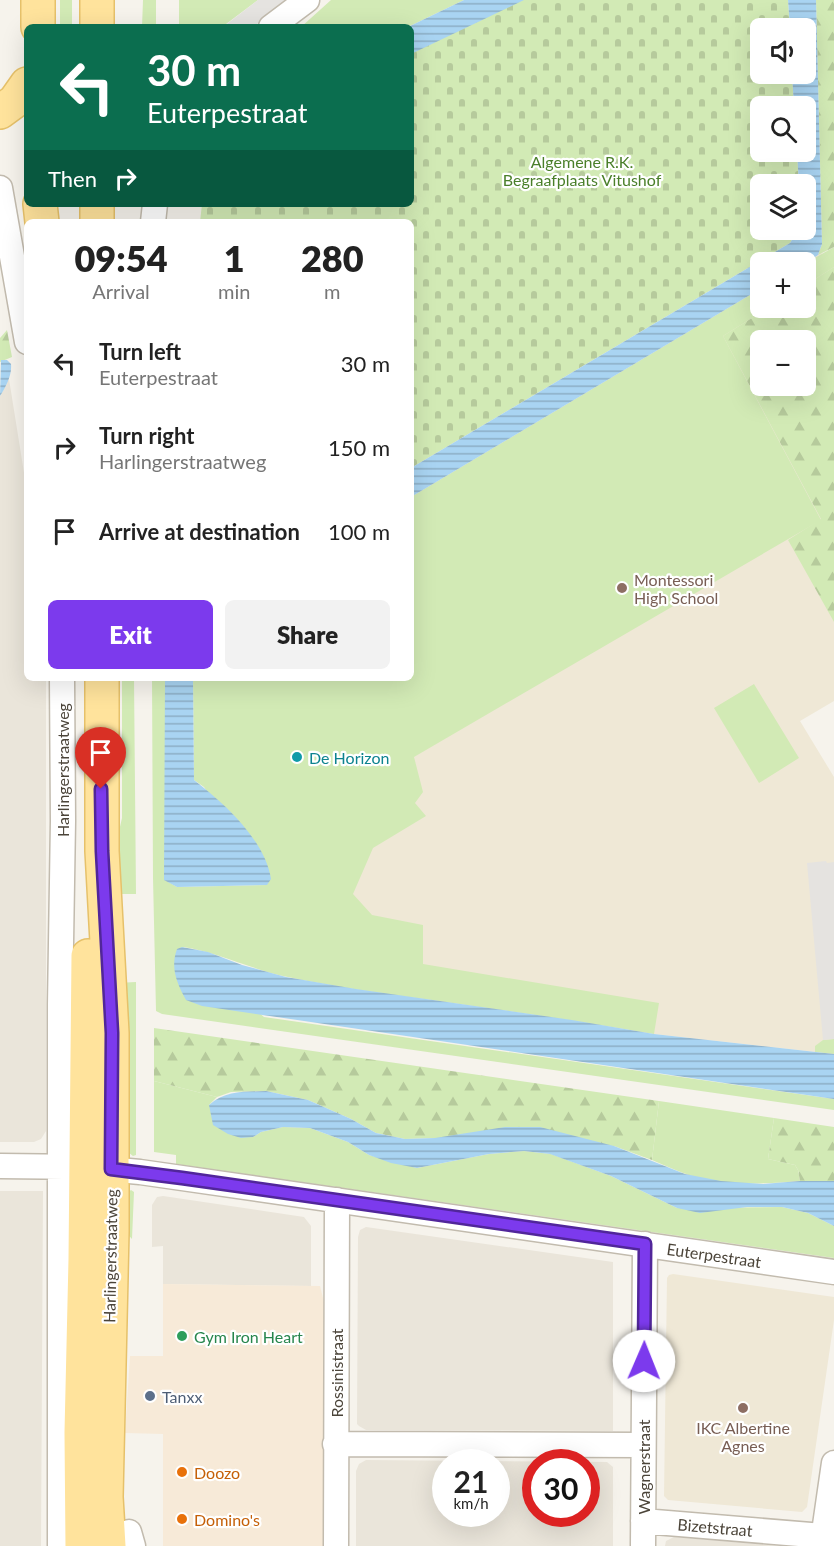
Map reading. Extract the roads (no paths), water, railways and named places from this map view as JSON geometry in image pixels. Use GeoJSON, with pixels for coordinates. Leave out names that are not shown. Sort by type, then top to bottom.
{"type":"FeatureCollection","features":[{"type":"Feature","properties":{"kind":"main road"},"geometry":{"type":"LineString","coordinates":[[38,0],[38,24]]}},
{"type":"Feature","properties":{"kind":"main road"},"geometry":{"type":"LineString","coordinates":[[97,0],[97,24]]}},
{"type":"Feature","properties":{"kind":"main road"},"geometry":{"type":"LineString","coordinates":[[0,112],[15,101],[24,88]]}},
{"type":"Feature","properties":{"kind":"main road","name":"Harlingerstraatweg"},"geometry":{"type":"LineString","coordinates":[[82,1546],[81,1433],[89,681]]}},
{"type":"Feature","properties":{"kind":"main road","name":"Harlingerstraatweg"},"geometry":{"type":"LineString","coordinates":[[102,681],[102,851],[112,1033],[85,1168],[112,1232],[106,1497],[124,1541]]}},
{"type":"Feature","properties":{"kind":"street"},"geometry":{"type":"LineString","coordinates":[[275,24],[307,0]]}},
{"type":"Feature","properties":{"kind":"street"},"geometry":{"type":"LineString","coordinates":[[0,188],[24,325]]}},
{"type":"Feature","properties":{"kind":"street","name":"Harlingerstraatweg"},"geometry":{"type":"LineString","coordinates":[[60,1546],[85,1168],[63,821],[62,681]]}},
{"type":"Feature","properties":{"kind":"street","name":"Euterpestraat"},"geometry":{"type":"LineString","coordinates":[[0,1166],[85,1168],[337,1200],[834,1272]]}},
{"type":"Feature","properties":{"kind":"street","name":"Rossinistraat"},"geometry":{"type":"LineString","coordinates":[[336,1546],[337,1200]]}},
{"type":"Feature","properties":{"kind":"street","name":"Wagnerstraat"},"geometry":{"type":"LineString","coordinates":[[643,1546],[645,1244]]}},
{"type":"Feature","properties":{"kind":"street"},"geometry":{"type":"LineString","coordinates":[[335,1444],[643,1445]]}},
{"type":"Feature","properties":{"kind":"street"},"geometry":{"type":"LineString","coordinates":[[823,1541],[834,1463]]}},
{"type":"Feature","properties":{"kind":"street","name":"Bizetstraat"},"geometry":{"type":"LineString","coordinates":[[643,1521],[823,1541]]}},
{"type":"Feature","properties":{"kind":"water"},"geometry":{"type":"Polygon","coordinates":[[[464,0],[524,0],[414,53],[414,24],[464,0]]]}},
{"type":"Feature","properties":{"kind":"water"},"geometry":{"type":"Polygon","coordinates":[[[788,0],[816,0],[822,244],[816,256],[816,252],[775,252],[792,240],[816,240],[816,174],[798,174],[798,162],[816,162],[816,96],[793,96],[793,84],[816,84],[816,18],[789,18],[788,0]]]}},
{"type":"Feature","properties":{"kind":"water"},"geometry":{"type":"Polygon","coordinates":[[[750,267],[750,295],[414,495],[414,466],[750,267]]]}},
{"type":"Feature","properties":{"kind":"water"},"geometry":{"type":"Polygon","coordinates":[[[1,360],[7,360],[11,364],[11,373],[0,396],[1,360]]]}},
{"type":"Feature","properties":{"kind":"water"},"geometry":{"type":"Polygon","coordinates":[[[165,681],[193,681],[194,780],[242,824],[261,850],[271,879],[267,885],[177,887],[164,880],[165,681]]]}},
{"type":"Feature","properties":{"kind":"water"},"geometry":{"type":"Polygon","coordinates":[[[182,947],[208,952],[242,965],[286,977],[356,989],[654,1034],[834,1054],[834,1099],[202,1006],[186,1000],[177,981],[174,969],[175,956],[177,949],[182,947]]]}},
{"type":"Feature","properties":{"kind":"water"},"geometry":{"type":"Polygon","coordinates":[[[266,1091],[308,1100],[376,1133],[405,1139],[435,1138],[505,1127],[540,1127],[614,1146],[685,1174],[721,1181],[763,1184],[834,1181],[834,1226],[808,1213],[782,1207],[747,1207],[700,1213],[677,1208],[611,1176],[550,1154],[524,1151],[489,1154],[417,1168],[391,1163],[369,1155],[348,1142],[310,1128],[283,1127],[261,1132],[253,1137],[241,1138],[228,1134],[213,1125],[209,1105],[215,1100],[229,1094],[266,1091]]]}},
{"type":"Feature","properties":{"kind":"place","name":"Montessori High School"},"geometry":{"type":"Point","coordinates":[622,588]}},
{"type":"Feature","properties":{"kind":"place","name":"De Horizon"},"geometry":{"type":"Point","coordinates":[297,757]}},
{"type":"Feature","properties":{"kind":"place","name":"Gym Iron Heart"},"geometry":{"type":"Point","coordinates":[182,1336]}},
{"type":"Feature","properties":{"kind":"place","name":"Tanxx"},"geometry":{"type":"Point","coordinates":[150,1396]}},
{"type":"Feature","properties":{"kind":"place","name":"IKC Albertine Agnes"},"geometry":{"type":"Point","coordinates":[743,1408]}},
{"type":"Feature","properties":{"kind":"place","name":"Doozo"},"geometry":{"type":"Point","coordinates":[182,1472]}},
{"type":"Feature","properties":{"kind":"place","name":"Domino's"},"geometry":{"type":"Point","coordinates":[182,1519]}},
{"type":"Feature","properties":{"kind":"park label","name":"Algemene R.K. Begraafplaats Vitushof"},"geometry":{"type":"Point","coordinates":[582,170]}}]}
